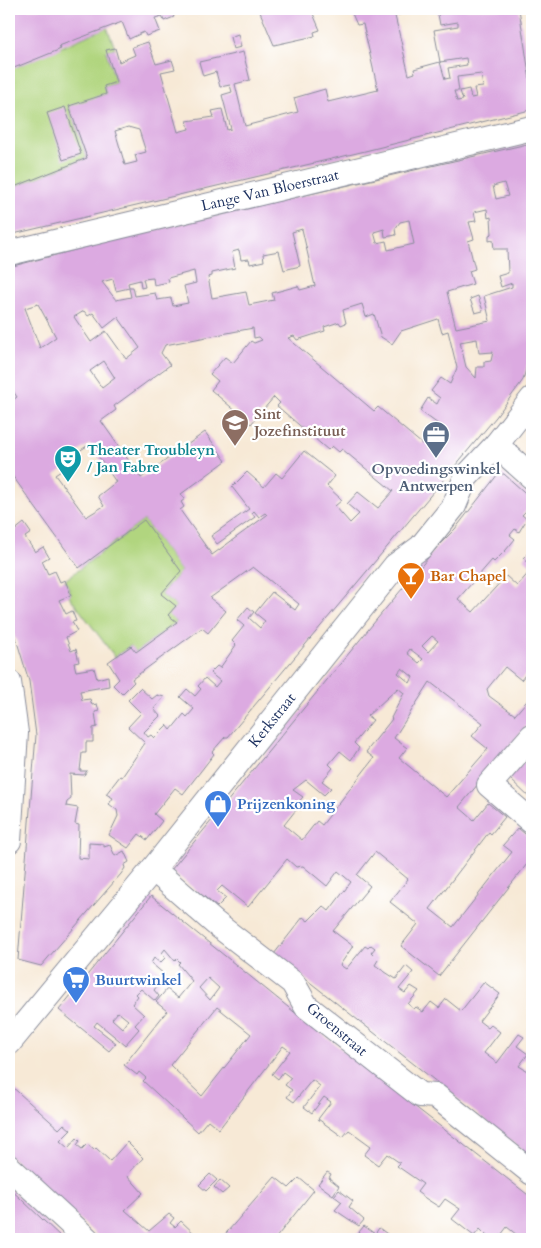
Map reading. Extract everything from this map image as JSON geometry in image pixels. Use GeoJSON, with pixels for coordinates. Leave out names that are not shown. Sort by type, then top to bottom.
{"type":"FeatureCollection","features":[{"type":"Feature","properties":{"kind":"street","name":"Lange Van Bloerstraat"},"geometry":{"type":"LineString","coordinates":[[9,253],[532,128]]}},
{"type":"Feature","properties":{"kind":"street","name":"Kerkstraat"},"geometry":{"type":"LineString","coordinates":[[9,1043],[152,870],[395,566],[421,547],[449,513],[454,506],[466,477],[496,445],[532,399]]}},
{"type":"Feature","properties":{"kind":"street"},"geometry":{"type":"LineString","coordinates":[[496,445],[532,477]]}},
{"type":"Feature","properties":{"kind":"street"},"geometry":{"type":"LineString","coordinates":[[9,682],[16,733],[9,841]]}},
{"type":"Feature","properties":{"kind":"street"},"geometry":{"type":"LineString","coordinates":[[532,736],[489,785],[532,822]]}},
{"type":"Feature","properties":{"kind":"street","name":"Groenstraat"},"geometry":{"type":"LineString","coordinates":[[152,870],[215,923],[292,983],[306,1006],[420,1096],[436,1096],[532,1173]]}},
{"type":"Feature","properties":{"kind":"street"},"geometry":{"type":"LineString","coordinates":[[9,1167],[87,1239]]}},
{"type":"Feature","properties":{"kind":"green space"},"geometry":{"type":"Polygon","coordinates":[[[107,27],[115,48],[106,51],[116,82],[104,86],[106,94],[69,107],[87,158],[9,189],[9,70],[107,27]]]}},
{"type":"Feature","properties":{"kind":"green space"},"geometry":{"type":"Polygon","coordinates":[[[144,520],[181,571],[161,594],[176,606],[169,615],[177,622],[136,652],[130,646],[115,657],[69,596],[71,594],[65,580],[144,520]]]}},
{"type":"Feature","properties":{"kind":"building"},"geometry":{"type":"Polygon","coordinates":[[[17,9],[178,9],[172,12],[174,17],[164,21],[162,16],[155,18],[160,31],[146,36],[144,32],[129,39],[122,22],[59,46],[61,49],[9,70],[9,12],[17,9]]]}},
{"type":"Feature","properties":{"kind":"building"},"geometry":{"type":"Polygon","coordinates":[[[178,9],[192,9],[180,14],[178,9]]]}},
{"type":"Feature","properties":{"kind":"building"},"geometry":{"type":"Polygon","coordinates":[[[269,9],[311,9],[320,30],[314,32],[315,36],[274,45],[260,12],[269,9]]]}},
{"type":"Feature","properties":{"kind":"building"},"geometry":{"type":"Polygon","coordinates":[[[350,9],[421,9],[395,16],[409,75],[415,73],[414,69],[440,62],[434,30],[458,26],[458,22],[440,25],[437,9],[519,9],[532,93],[532,107],[530,110],[357,153],[9,235],[9,189],[87,158],[69,106],[106,94],[104,86],[116,82],[106,50],[115,48],[119,62],[135,55],[132,47],[148,42],[156,64],[172,60],[175,69],[161,72],[178,132],[189,129],[187,121],[214,117],[212,111],[222,109],[227,130],[231,129],[222,95],[232,92],[230,85],[220,87],[216,72],[203,76],[199,62],[243,52],[250,80],[235,84],[245,126],[298,112],[294,98],[325,89],[328,102],[378,90],[363,24],[357,25],[350,9]],[[466,58],[440,62],[445,79],[450,78],[448,68],[467,65],[466,58]],[[481,74],[457,77],[459,91],[454,91],[457,101],[463,100],[460,91],[469,89],[471,98],[476,97],[474,88],[483,87],[481,74]],[[128,127],[115,131],[125,165],[137,162],[135,155],[146,152],[139,130],[128,127]]]}},
{"type":"Feature","properties":{"kind":"building"},"geometry":{"type":"Polygon","coordinates":[[[238,34],[241,47],[233,49],[230,37],[238,34]]]}},
{"type":"Feature","properties":{"kind":"building"},"geometry":{"type":"Polygon","coordinates":[[[65,107],[81,154],[63,160],[47,113],[65,107]]]}},
{"type":"Feature","properties":{"kind":"building"},"geometry":{"type":"Polygon","coordinates":[[[532,143],[532,348],[523,380],[496,417],[228,737],[225,737],[212,752],[214,754],[183,794],[175,788],[154,814],[162,821],[147,840],[139,834],[128,848],[109,835],[118,816],[117,810],[109,804],[113,798],[106,794],[120,776],[122,777],[145,743],[128,727],[141,713],[128,700],[140,688],[152,699],[157,695],[164,697],[154,709],[160,716],[144,732],[148,737],[151,735],[154,738],[167,725],[171,730],[184,714],[187,717],[194,709],[180,697],[187,689],[195,696],[201,689],[198,686],[205,678],[215,687],[220,681],[210,673],[217,666],[220,668],[236,645],[232,641],[244,626],[237,620],[248,607],[254,612],[249,618],[260,628],[265,621],[255,613],[272,592],[295,610],[299,604],[253,567],[210,598],[226,611],[208,633],[202,628],[132,679],[134,682],[122,694],[113,685],[119,679],[108,662],[131,646],[136,652],[177,622],[168,615],[176,606],[161,594],[181,571],[144,520],[79,568],[9,471],[9,421],[11,419],[9,416],[9,403],[17,397],[9,385],[9,267],[145,232],[532,143]],[[504,183],[493,186],[496,199],[508,196],[504,183]],[[487,209],[474,212],[476,221],[469,222],[474,239],[468,241],[475,269],[469,271],[473,284],[447,292],[456,328],[490,321],[484,296],[512,287],[512,283],[501,287],[498,276],[508,273],[507,249],[494,249],[493,240],[489,241],[489,235],[492,234],[491,217],[488,218],[487,209]],[[409,220],[400,222],[395,229],[396,235],[385,237],[384,229],[374,232],[377,243],[386,241],[388,250],[414,244],[409,220]],[[302,229],[292,232],[300,266],[284,270],[279,251],[263,254],[264,261],[250,264],[249,259],[241,260],[239,250],[232,252],[235,268],[212,273],[212,276],[208,277],[212,298],[246,292],[249,305],[274,300],[272,293],[298,286],[300,290],[315,286],[302,229]],[[194,271],[168,278],[169,282],[154,285],[153,278],[143,279],[145,287],[141,288],[140,280],[128,283],[129,287],[133,287],[135,296],[155,293],[157,300],[171,298],[173,306],[188,303],[184,286],[196,283],[194,271]],[[113,279],[102,282],[116,300],[131,297],[129,288],[116,291],[113,279]],[[38,304],[25,308],[40,348],[56,337],[38,304]],[[362,304],[343,310],[346,323],[341,325],[339,322],[324,327],[325,331],[297,340],[294,336],[288,338],[374,411],[378,407],[422,444],[438,424],[420,411],[428,398],[437,404],[440,398],[431,391],[441,378],[450,384],[457,368],[448,331],[442,333],[438,319],[401,331],[392,344],[381,337],[374,314],[366,317],[362,304]],[[84,311],[74,317],[91,342],[106,331],[126,359],[140,348],[118,317],[104,328],[93,313],[88,316],[84,311]],[[253,328],[165,345],[161,353],[170,365],[114,406],[116,410],[101,421],[141,478],[205,432],[226,461],[181,494],[185,499],[181,502],[184,507],[180,510],[212,555],[267,515],[265,513],[259,517],[254,511],[252,513],[255,517],[217,544],[211,536],[249,509],[232,487],[247,472],[264,487],[276,473],[282,478],[304,451],[335,476],[327,486],[342,500],[335,506],[350,523],[359,514],[347,504],[358,492],[378,508],[393,491],[342,449],[339,452],[332,446],[328,450],[277,406],[280,403],[274,397],[251,424],[211,390],[218,381],[210,374],[225,357],[233,363],[251,341],[254,343],[262,340],[259,337],[254,338],[253,328]],[[477,339],[460,342],[466,367],[476,378],[477,367],[484,367],[484,362],[491,361],[493,352],[479,353],[477,339]],[[104,361],[90,371],[102,388],[115,378],[104,361]],[[90,444],[73,455],[77,460],[55,475],[86,517],[104,506],[98,496],[116,482],[90,444]]]}},
{"type":"Feature","properties":{"kind":"building"},"geometry":{"type":"Polygon","coordinates":[[[478,296],[483,311],[475,313],[470,299],[478,296]]]}},
{"type":"Feature","properties":{"kind":"building"},"geometry":{"type":"Polygon","coordinates":[[[498,474],[504,474],[532,499],[532,514],[527,510],[522,515],[527,519],[519,532],[515,529],[510,535],[515,539],[494,562],[492,560],[458,599],[473,612],[506,576],[517,586],[532,569],[532,669],[521,680],[505,667],[487,689],[489,696],[515,715],[532,695],[532,719],[459,807],[474,820],[488,803],[505,817],[491,834],[489,832],[430,909],[453,927],[512,852],[503,845],[518,828],[532,840],[532,869],[527,864],[439,976],[401,946],[418,924],[390,902],[408,879],[375,852],[357,875],[370,886],[333,931],[353,946],[340,965],[346,969],[365,946],[368,948],[371,945],[375,948],[371,953],[378,960],[375,965],[396,979],[406,966],[413,972],[399,989],[405,993],[411,986],[419,991],[408,1004],[414,1009],[416,1007],[423,1012],[431,1002],[439,1008],[446,999],[461,1011],[484,982],[500,994],[479,1021],[488,1028],[491,1025],[500,1032],[484,1053],[497,1063],[519,1034],[524,1037],[517,1046],[528,1054],[519,1066],[532,1074],[532,1157],[274,954],[303,917],[308,921],[323,906],[329,911],[351,882],[338,871],[327,886],[303,866],[296,867],[287,859],[248,907],[222,886],[217,891],[226,898],[217,907],[171,870],[382,613],[438,546],[455,529],[498,474]],[[432,636],[422,646],[428,652],[438,641],[432,636]],[[410,649],[407,653],[419,663],[423,659],[410,649]],[[402,668],[398,673],[410,683],[413,677],[402,668]],[[430,682],[394,738],[407,748],[399,758],[446,797],[488,749],[472,736],[483,723],[430,682]],[[398,688],[367,716],[373,720],[354,743],[359,748],[351,760],[340,751],[329,764],[333,768],[322,781],[331,788],[324,795],[306,780],[293,790],[303,797],[296,805],[299,806],[284,825],[302,840],[317,821],[322,825],[374,758],[366,752],[392,719],[404,693],[398,688]]]}},
{"type":"Feature","properties":{"kind":"building"},"geometry":{"type":"Polygon","coordinates":[[[24,523],[31,533],[25,537],[35,552],[43,547],[49,557],[42,561],[48,574],[55,571],[60,582],[65,580],[71,595],[59,600],[66,614],[72,611],[76,621],[72,622],[77,631],[66,637],[71,651],[76,649],[79,662],[74,663],[76,671],[94,668],[97,679],[108,676],[109,686],[80,691],[82,700],[90,699],[92,705],[97,704],[99,711],[95,712],[97,727],[93,728],[93,742],[86,742],[86,753],[82,753],[80,771],[87,771],[84,775],[70,774],[71,799],[67,802],[66,806],[78,808],[75,824],[79,825],[78,858],[89,859],[89,843],[104,844],[104,847],[110,845],[115,856],[124,851],[129,862],[124,865],[125,868],[121,874],[41,966],[18,960],[36,735],[29,681],[9,623],[9,524],[14,531],[24,523]]]}},
{"type":"Feature","properties":{"kind":"building"},"geometry":{"type":"Polygon","coordinates":[[[532,549],[532,566],[523,558],[532,549]]]}},
{"type":"Feature","properties":{"kind":"building"},"geometry":{"type":"Polygon","coordinates":[[[532,754],[532,800],[508,777],[532,754]]]}},
{"type":"Feature","properties":{"kind":"building"},"geometry":{"type":"Polygon","coordinates":[[[151,896],[304,1020],[532,1198],[532,1239],[522,1239],[507,1227],[498,1239],[490,1239],[480,1229],[474,1236],[452,1219],[460,1209],[445,1199],[439,1207],[417,1192],[423,1184],[397,1166],[400,1163],[387,1154],[378,1165],[364,1155],[371,1146],[349,1130],[343,1137],[318,1119],[331,1102],[324,1097],[312,1113],[304,1107],[320,1086],[312,1080],[294,1102],[287,1097],[292,1090],[285,1085],[291,1078],[283,1072],[278,1079],[272,1074],[290,1051],[283,1046],[219,1129],[208,1120],[198,1132],[143,1081],[146,1078],[139,1072],[137,1075],[124,1065],[167,1011],[156,1002],[167,989],[178,998],[192,981],[178,964],[180,962],[177,959],[175,961],[165,949],[162,953],[165,958],[160,963],[154,958],[151,963],[165,975],[154,990],[159,996],[155,1001],[141,989],[136,994],[138,996],[132,1004],[144,1015],[135,1025],[139,1029],[125,1045],[97,1022],[94,1026],[116,1043],[109,1051],[59,1010],[151,896]],[[208,978],[199,988],[210,1000],[219,988],[208,978]],[[217,1007],[170,1065],[202,1096],[251,1034],[217,1007]],[[118,1012],[112,1019],[122,1028],[128,1020],[118,1012]]]}},
{"type":"Feature","properties":{"kind":"building"},"geometry":{"type":"Polygon","coordinates":[[[9,1084],[59,1129],[64,1124],[71,1130],[60,1141],[68,1148],[77,1138],[80,1141],[77,1145],[82,1149],[87,1144],[94,1150],[96,1148],[110,1161],[127,1142],[143,1158],[127,1175],[143,1193],[125,1210],[149,1231],[169,1214],[174,1218],[170,1223],[175,1227],[181,1221],[197,1236],[194,1239],[101,1239],[9,1155],[9,1084]]]}},
{"type":"Feature","properties":{"kind":"building"},"geometry":{"type":"Polygon","coordinates":[[[327,1172],[331,1174],[329,1178],[339,1186],[333,1195],[318,1184],[327,1172]]]}},
{"type":"Feature","properties":{"kind":"building"},"geometry":{"type":"Polygon","coordinates":[[[210,1174],[217,1180],[206,1191],[199,1185],[210,1174]]]}},
{"type":"Feature","properties":{"kind":"building"},"geometry":{"type":"Polygon","coordinates":[[[275,1177],[289,1188],[299,1178],[314,1190],[275,1239],[221,1239],[275,1177]]]}},
{"type":"Feature","properties":{"kind":"building"},"geometry":{"type":"Polygon","coordinates":[[[220,1180],[229,1188],[222,1194],[214,1187],[220,1180]]]}},
{"type":"Feature","properties":{"kind":"building"},"geometry":{"type":"Polygon","coordinates":[[[9,1188],[21,1199],[63,1239],[9,1239],[9,1188]]]}},
{"type":"Feature","properties":{"kind":"building"},"geometry":{"type":"Polygon","coordinates":[[[339,1190],[353,1201],[349,1207],[364,1220],[359,1226],[335,1210],[342,1202],[334,1196],[339,1190]]]}},
{"type":"Feature","properties":{"kind":"building"},"geometry":{"type":"Polygon","coordinates":[[[364,1226],[375,1234],[379,1228],[394,1239],[353,1239],[364,1226]]]}},
{"type":"Feature","properties":{"kind":"place","name":"Sint Jozefinstituut"},"geometry":{"type":"Point","coordinates":[235,447]}},
{"type":"Feature","properties":{"kind":"place","name":"Opvoedingswinkel Antwerpen"},"geometry":{"type":"Point","coordinates":[436,459]}},
{"type":"Feature","properties":{"kind":"place","name":"Theater Troubleyn / Jan Fabre"},"geometry":{"type":"Point","coordinates":[68,483]}},
{"type":"Feature","properties":{"kind":"place","name":"Bar Chapel"},"geometry":{"type":"Point","coordinates":[411,600]}},
{"type":"Feature","properties":{"kind":"place","name":"Prijzenkoning"},"geometry":{"type":"Point","coordinates":[218,828]}},
{"type":"Feature","properties":{"kind":"place","name":"Buurtwinkel"},"geometry":{"type":"Point","coordinates":[76,1004]}}]}
